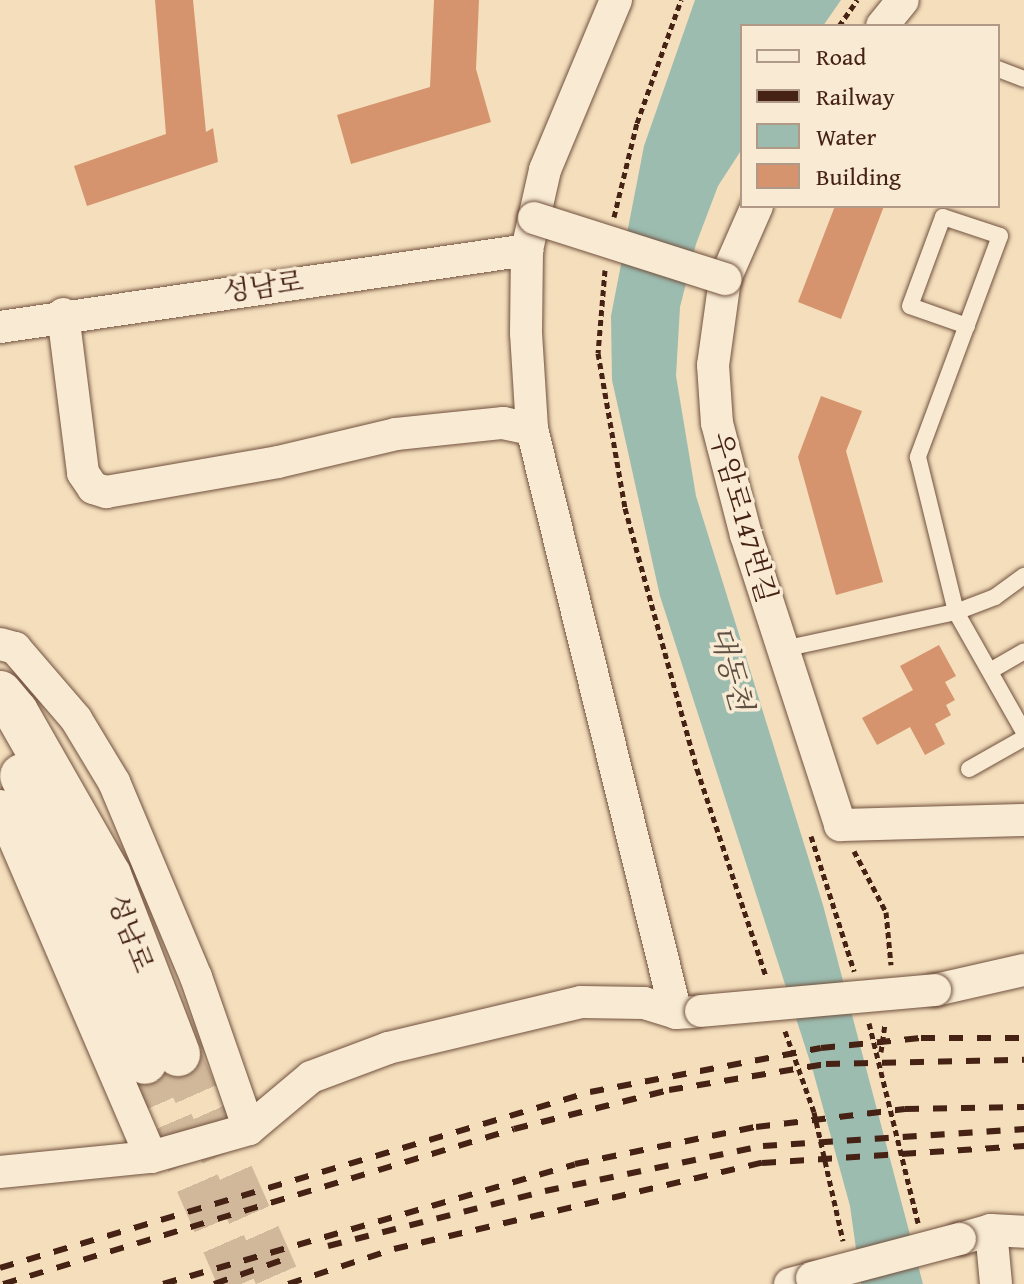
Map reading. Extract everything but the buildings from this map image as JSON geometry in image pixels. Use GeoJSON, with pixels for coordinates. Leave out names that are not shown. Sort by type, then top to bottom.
{"type":"FeatureCollection","features":[{"type":"Feature","properties":{"kind":"main road","name":"성남로"},"geometry":{"type":"LineString","coordinates":[[0,693],[16,712],[109,875],[161,1058],[0,730]]}},
{"type":"Feature","properties":{"kind":"street"},"geometry":{"type":"LineString","coordinates":[[616,0],[545,170],[527,250],[532,429],[689,1012]]}},
{"type":"Feature","properties":{"kind":"street"},"geometry":{"type":"LineString","coordinates":[[884,24],[903,0]]}},
{"type":"Feature","properties":{"kind":"street","name":"우암로147번길"},"geometry":{"type":"LineString","coordinates":[[756,208],[725,279],[713,365],[717,423],[783,649],[840,825]]}},
{"type":"Feature","properties":{"kind":"street"},"geometry":{"type":"LineString","coordinates":[[534,218],[725,279]]}},
{"type":"Feature","properties":{"kind":"street","name":"성남로"},"geometry":{"type":"LineString","coordinates":[[0,327],[63,314],[527,250]]}},
{"type":"Feature","properties":{"kind":"street"},"geometry":{"type":"LineString","coordinates":[[63,314],[83,473],[93,488],[106,492],[278,462],[396,434],[503,423],[532,429]]}},
{"type":"Feature","properties":{"kind":"street"},"geometry":{"type":"LineString","coordinates":[[0,644],[15,648],[76,719],[114,782],[181,937],[249,1129]]}},
{"type":"Feature","properties":{"kind":"street"},"geometry":{"type":"LineString","coordinates":[[0,806],[151,1157]]}},
{"type":"Feature","properties":{"kind":"street"},"geometry":{"type":"LineString","coordinates":[[840,825],[1024,820]]}},
{"type":"Feature","properties":{"kind":"street"},"geometry":{"type":"LineString","coordinates":[[0,1172],[151,1157],[249,1129],[311,1077],[388,1048],[581,1002],[644,1003],[689,1012],[935,990],[1024,970]]}},
{"type":"Feature","properties":{"kind":"street"},"geometry":{"type":"LineString","coordinates":[[801,1281],[991,1230],[1024,1232]]}},
{"type":"Feature","properties":{"kind":"street"},"geometry":{"type":"LineString","coordinates":[[991,1230],[996,1284]]}},
{"type":"Feature","properties":{"kind":"lane"},"geometry":{"type":"LineString","coordinates":[[1000,70],[1024,79]]}},
{"type":"Feature","properties":{"kind":"lane"},"geometry":{"type":"LineString","coordinates":[[967,326],[910,306],[943,217],[1000,236],[967,326],[918,457],[956,612],[1024,732]]}},
{"type":"Feature","properties":{"kind":"lane"},"geometry":{"type":"LineString","coordinates":[[783,649],[956,612],[995,597],[1024,576]]}},
{"type":"Feature","properties":{"kind":"lane"},"geometry":{"type":"LineString","coordinates":[[990,671],[1024,651]]}},
{"type":"Feature","properties":{"kind":"lane"},"geometry":{"type":"LineString","coordinates":[[969,769],[1024,738]]}},
{"type":"Feature","properties":{"kind":"path"},"geometry":{"type":"LineString","coordinates":[[613,227],[637,123],[681,0]]}},
{"type":"Feature","properties":{"kind":"path"},"geometry":{"type":"LineString","coordinates":[[840,24],[857,0]]}},
{"type":"Feature","properties":{"kind":"path"},"geometry":{"type":"LineString","coordinates":[[608,254],[598,353],[625,508],[697,769],[768,984]]}},
{"type":"Feature","properties":{"kind":"path"},"geometry":{"type":"LineString","coordinates":[[840,825],[886,912],[892,980]]}},
{"type":"Feature","properties":{"kind":"path"},"geometry":{"type":"LineString","coordinates":[[880,1057],[887,1011]]}},
{"type":"Feature","properties":{"kind":"path"},"geometry":{"type":"LineString","coordinates":[[783,1027],[814,1112],[845,1257]]}},
{"type":"Feature","properties":{"kind":"water","name":"대동천"},"geometry":{"type":"Polygon","coordinates":[[[695,0],[841,0],[824,24],[740,24],[740,152],[718,186],[696,244],[680,307],[676,376],[696,496],[823,905],[923,1284],[861,1284],[850,1206],[813,1071],[660,596],[612,380],[611,316],[644,146],[695,0]]]}},
{"type":"Feature","properties":{"kind":"tunnel"},"geometry":{"type":"LineString","coordinates":[[178,1054],[280,1284]]}},
{"type":"Feature","properties":{"kind":"tunnel"},"geometry":{"type":"LineString","coordinates":[[145,1062],[241,1284]]}},
{"type":"Feature","properties":{"kind":"railway"},"geometry":{"type":"LineString","coordinates":[[0,1268],[590,1092],[821,1048],[921,1038],[1024,1038]]}},
{"type":"Feature","properties":{"kind":"railway"},"geometry":{"type":"LineString","coordinates":[[3,1284],[514,1129],[669,1090],[826,1064],[1024,1060]]}},
{"type":"Feature","properties":{"kind":"railway"},"geometry":{"type":"LineString","coordinates":[[163,1284],[575,1164],[756,1127],[905,1109],[1024,1107]]}},
{"type":"Feature","properties":{"kind":"railway"},"geometry":{"type":"LineString","coordinates":[[328,1246],[545,1191],[763,1146],[1024,1129]]}},
{"type":"Feature","properties":{"kind":"railway"},"geometry":{"type":"LineString","coordinates":[[288,1284],[394,1249],[762,1163],[1024,1146]]}},
{"type":"Feature","properties":{"kind":"railway"},"geometry":{"type":"LineString","coordinates":[[214,1284],[282,1260]]}}]}
